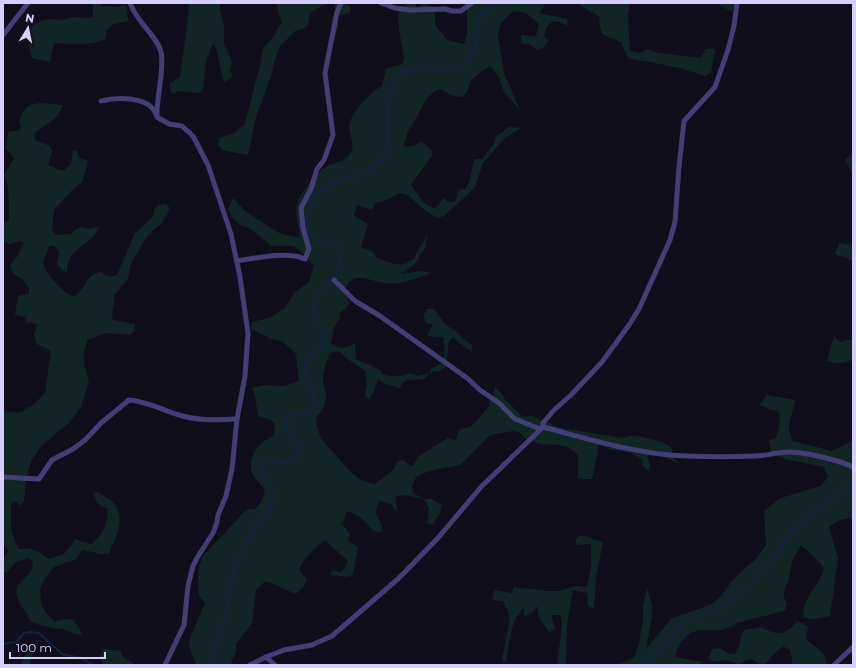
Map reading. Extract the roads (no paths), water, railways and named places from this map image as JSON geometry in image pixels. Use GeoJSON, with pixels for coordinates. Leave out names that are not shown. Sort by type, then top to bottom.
{"type":"FeatureCollection","features":[{"type":"Feature","properties":{"kind":"street"},"geometry":{"type":"LineString","coordinates":[[3,35],[28,3]]}},
{"type":"Feature","properties":{"kind":"street"},"geometry":{"type":"LineString","coordinates":[[130,3],[134,14],[157,42],[162,53],[162,65],[156,106],[157,117]]}},
{"type":"Feature","properties":{"kind":"street"},"geometry":{"type":"LineString","coordinates":[[237,261],[259,257],[293,255],[305,260],[309,249],[303,228],[301,208],[311,189],[317,169],[324,160],[333,135],[325,73],[337,12],[341,3]]}},
{"type":"Feature","properties":{"kind":"street"},"geometry":{"type":"LineString","coordinates":[[381,3],[395,8],[410,10],[445,9],[452,11],[461,11],[472,3]]}},
{"type":"Feature","properties":{"kind":"street"},"geometry":{"type":"LineString","coordinates":[[250,665],[266,656],[284,650],[312,644],[332,636],[398,578],[438,538],[481,487],[541,428],[543,423],[554,410],[571,395],[602,362],[639,309],[667,247],[675,222],[684,121],[715,87],[728,50],[734,26],[737,3]]}},
{"type":"Feature","properties":{"kind":"street"},"geometry":{"type":"LineString","coordinates":[[101,101],[123,99],[145,102],[154,110],[157,117],[169,124],[182,126],[193,136],[208,165],[231,234],[240,277],[248,333],[245,376],[237,419],[232,469],[226,496],[213,533],[193,566],[188,586],[184,625],[165,665]]}},
{"type":"Feature","properties":{"kind":"street"},"geometry":{"type":"LineString","coordinates":[[334,280],[355,301],[380,316],[467,378],[499,403],[515,419],[541,428],[638,452],[672,455],[733,457],[763,456],[791,452],[831,459],[853,467]]}},
{"type":"Feature","properties":{"kind":"street"},"geometry":{"type":"LineString","coordinates":[[3,477],[39,479],[52,460],[73,449],[85,440],[101,423],[129,400],[139,401],[181,416],[209,421],[237,419]]}},
{"type":"Feature","properties":{"kind":"street"},"geometry":{"type":"LineString","coordinates":[[834,665],[853,647]]}},
{"type":"Feature","properties":{"kind":"street"},"geometry":{"type":"LineString","coordinates":[[266,656],[275,665]]}},
{"type":"Feature","properties":{"kind":"waterway"},"geometry":{"type":"LineString","coordinates":[[210,665],[226,612],[235,562],[247,545],[255,526],[269,511],[275,492],[264,479],[262,472],[263,463],[269,459],[282,463],[295,461],[299,445],[286,429],[285,421],[295,414],[308,415],[314,409],[313,391],[304,372],[307,360],[321,346],[324,334],[314,314],[314,306],[319,293],[331,284],[336,277],[341,253],[334,243],[314,240],[309,234],[307,221],[308,213],[313,200],[321,191],[330,185],[372,169],[384,157],[387,152],[389,141],[388,113],[390,97],[397,77],[404,71],[412,68],[420,67],[447,70],[456,69],[463,66],[471,57],[475,49],[478,24],[483,13],[489,8],[504,3]]}},
{"type":"Feature","properties":{"kind":"waterway"},"geometry":{"type":"LineString","coordinates":[[643,665],[663,648],[681,624],[696,616],[718,610],[751,585],[769,566],[792,531],[843,489],[853,483]]}},
{"type":"Feature","properties":{"kind":"waterway"},"geometry":{"type":"LineString","coordinates":[[3,644],[16,642],[24,633],[39,633],[62,654],[81,658],[93,665]]}}]}
